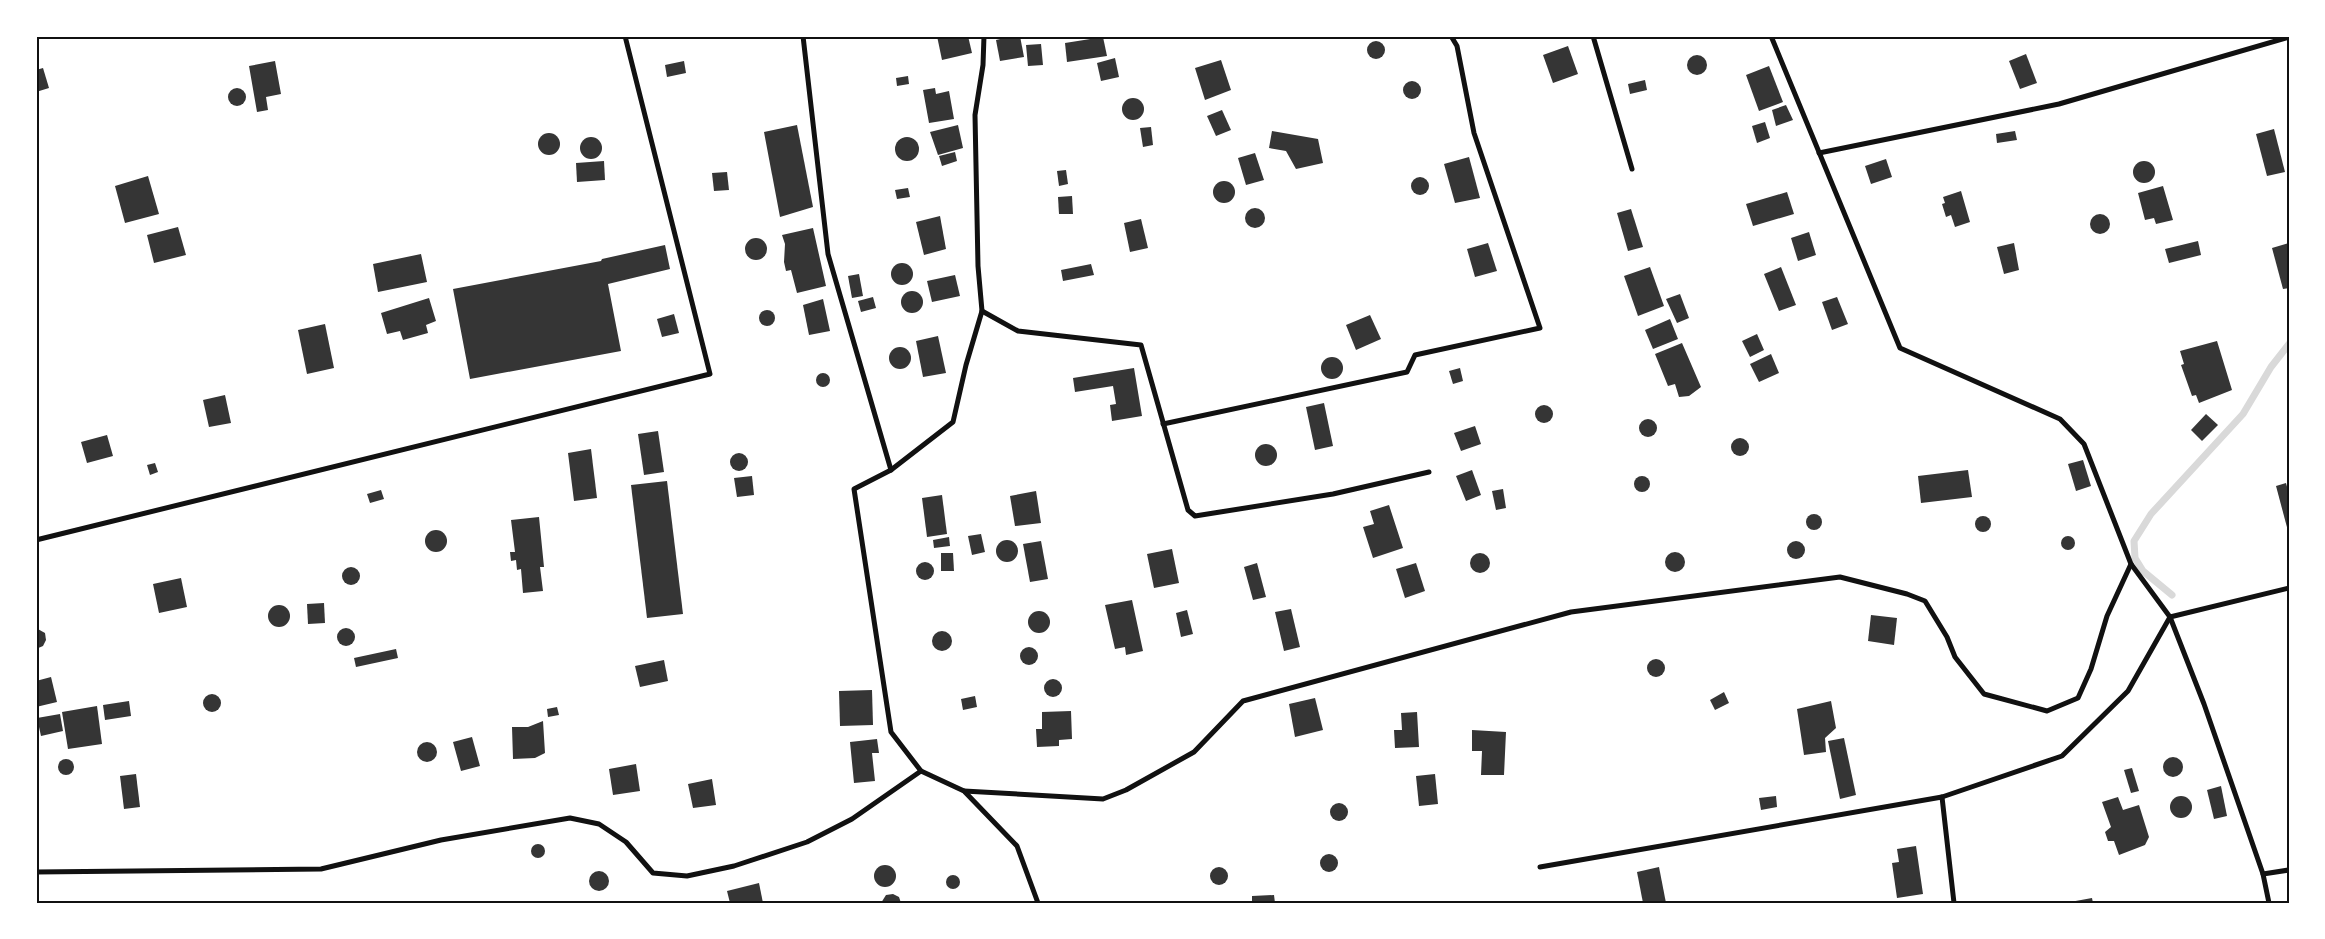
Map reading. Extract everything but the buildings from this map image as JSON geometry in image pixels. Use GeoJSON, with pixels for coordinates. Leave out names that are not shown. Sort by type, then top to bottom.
{"type":"FeatureCollection","features":[{"type":"Feature","properties":{"kind":"street"},"geometry":{"type":"LineString","coordinates":[[36,540],[710,374],[625,36]]}},
{"type":"Feature","properties":{"kind":"street"},"geometry":{"type":"LineString","coordinates":[[803,36],[828,254],[891,470]]}},
{"type":"Feature","properties":{"kind":"street"},"geometry":{"type":"LineString","coordinates":[[984,36],[983,65],[975,115],[978,266],[982,311],[966,364],[953,422],[891,470],[854,489],[891,732],[922,771],[964,792],[1017,846],[1038,903]]}},
{"type":"Feature","properties":{"kind":"street"},"geometry":{"type":"LineString","coordinates":[[1163,424],[1407,372],[1415,355],[1540,328],[1474,133],[1457,46],[1450,36]]}},
{"type":"Feature","properties":{"kind":"street"},"geometry":{"type":"LineString","coordinates":[[1594,36],[1632,169]]}},
{"type":"Feature","properties":{"kind":"street"},"geometry":{"type":"LineString","coordinates":[[1771,36],[1900,348],[2060,419],[2084,444],[2131,564],[2170,617],[2204,704],[2263,874],[2269,903]]}},
{"type":"Feature","properties":{"kind":"street"},"geometry":{"type":"LineString","coordinates":[[1819,153],[2059,104],[2289,37]]}},
{"type":"Feature","properties":{"kind":"street"},"geometry":{"type":"LineString","coordinates":[[982,311],[1018,331],[1141,345],[1188,510],[1195,516],[1333,494],[1429,472]]}},
{"type":"Feature","properties":{"kind":"street"},"geometry":{"type":"LineString","coordinates":[[964,792],[1103,799],[1126,790],[1194,752],[1243,701],[1571,612],[1840,577],[1907,594],[1925,601],[1947,637],[1956,657],[1984,694],[2047,711],[2078,698],[2091,669],[2107,616],[2131,564]]}},
{"type":"Feature","properties":{"kind":"street"},"geometry":{"type":"LineString","coordinates":[[1540,867],[1942,797],[2062,756],[2128,691],[2170,617],[2289,588]]}},
{"type":"Feature","properties":{"kind":"street"},"geometry":{"type":"LineString","coordinates":[[36,872],[321,869],[441,840],[570,818],[599,824],[626,842],[653,873],[686,876],[734,866],[807,842],[852,819],[922,771]]}},
{"type":"Feature","properties":{"kind":"street"},"geometry":{"type":"LineString","coordinates":[[1942,797],[1954,903]]}},
{"type":"Feature","properties":{"kind":"street"},"geometry":{"type":"LineString","coordinates":[[2263,874],[2289,870]]}},
{"type":"Feature","properties":{"kind":"waterway"},"geometry":{"type":"LineString","coordinates":[[2172,595],[2143,571],[2135,558],[2134,541],[2151,514],[2243,414],[2271,367],[2289,344]]}}]}
